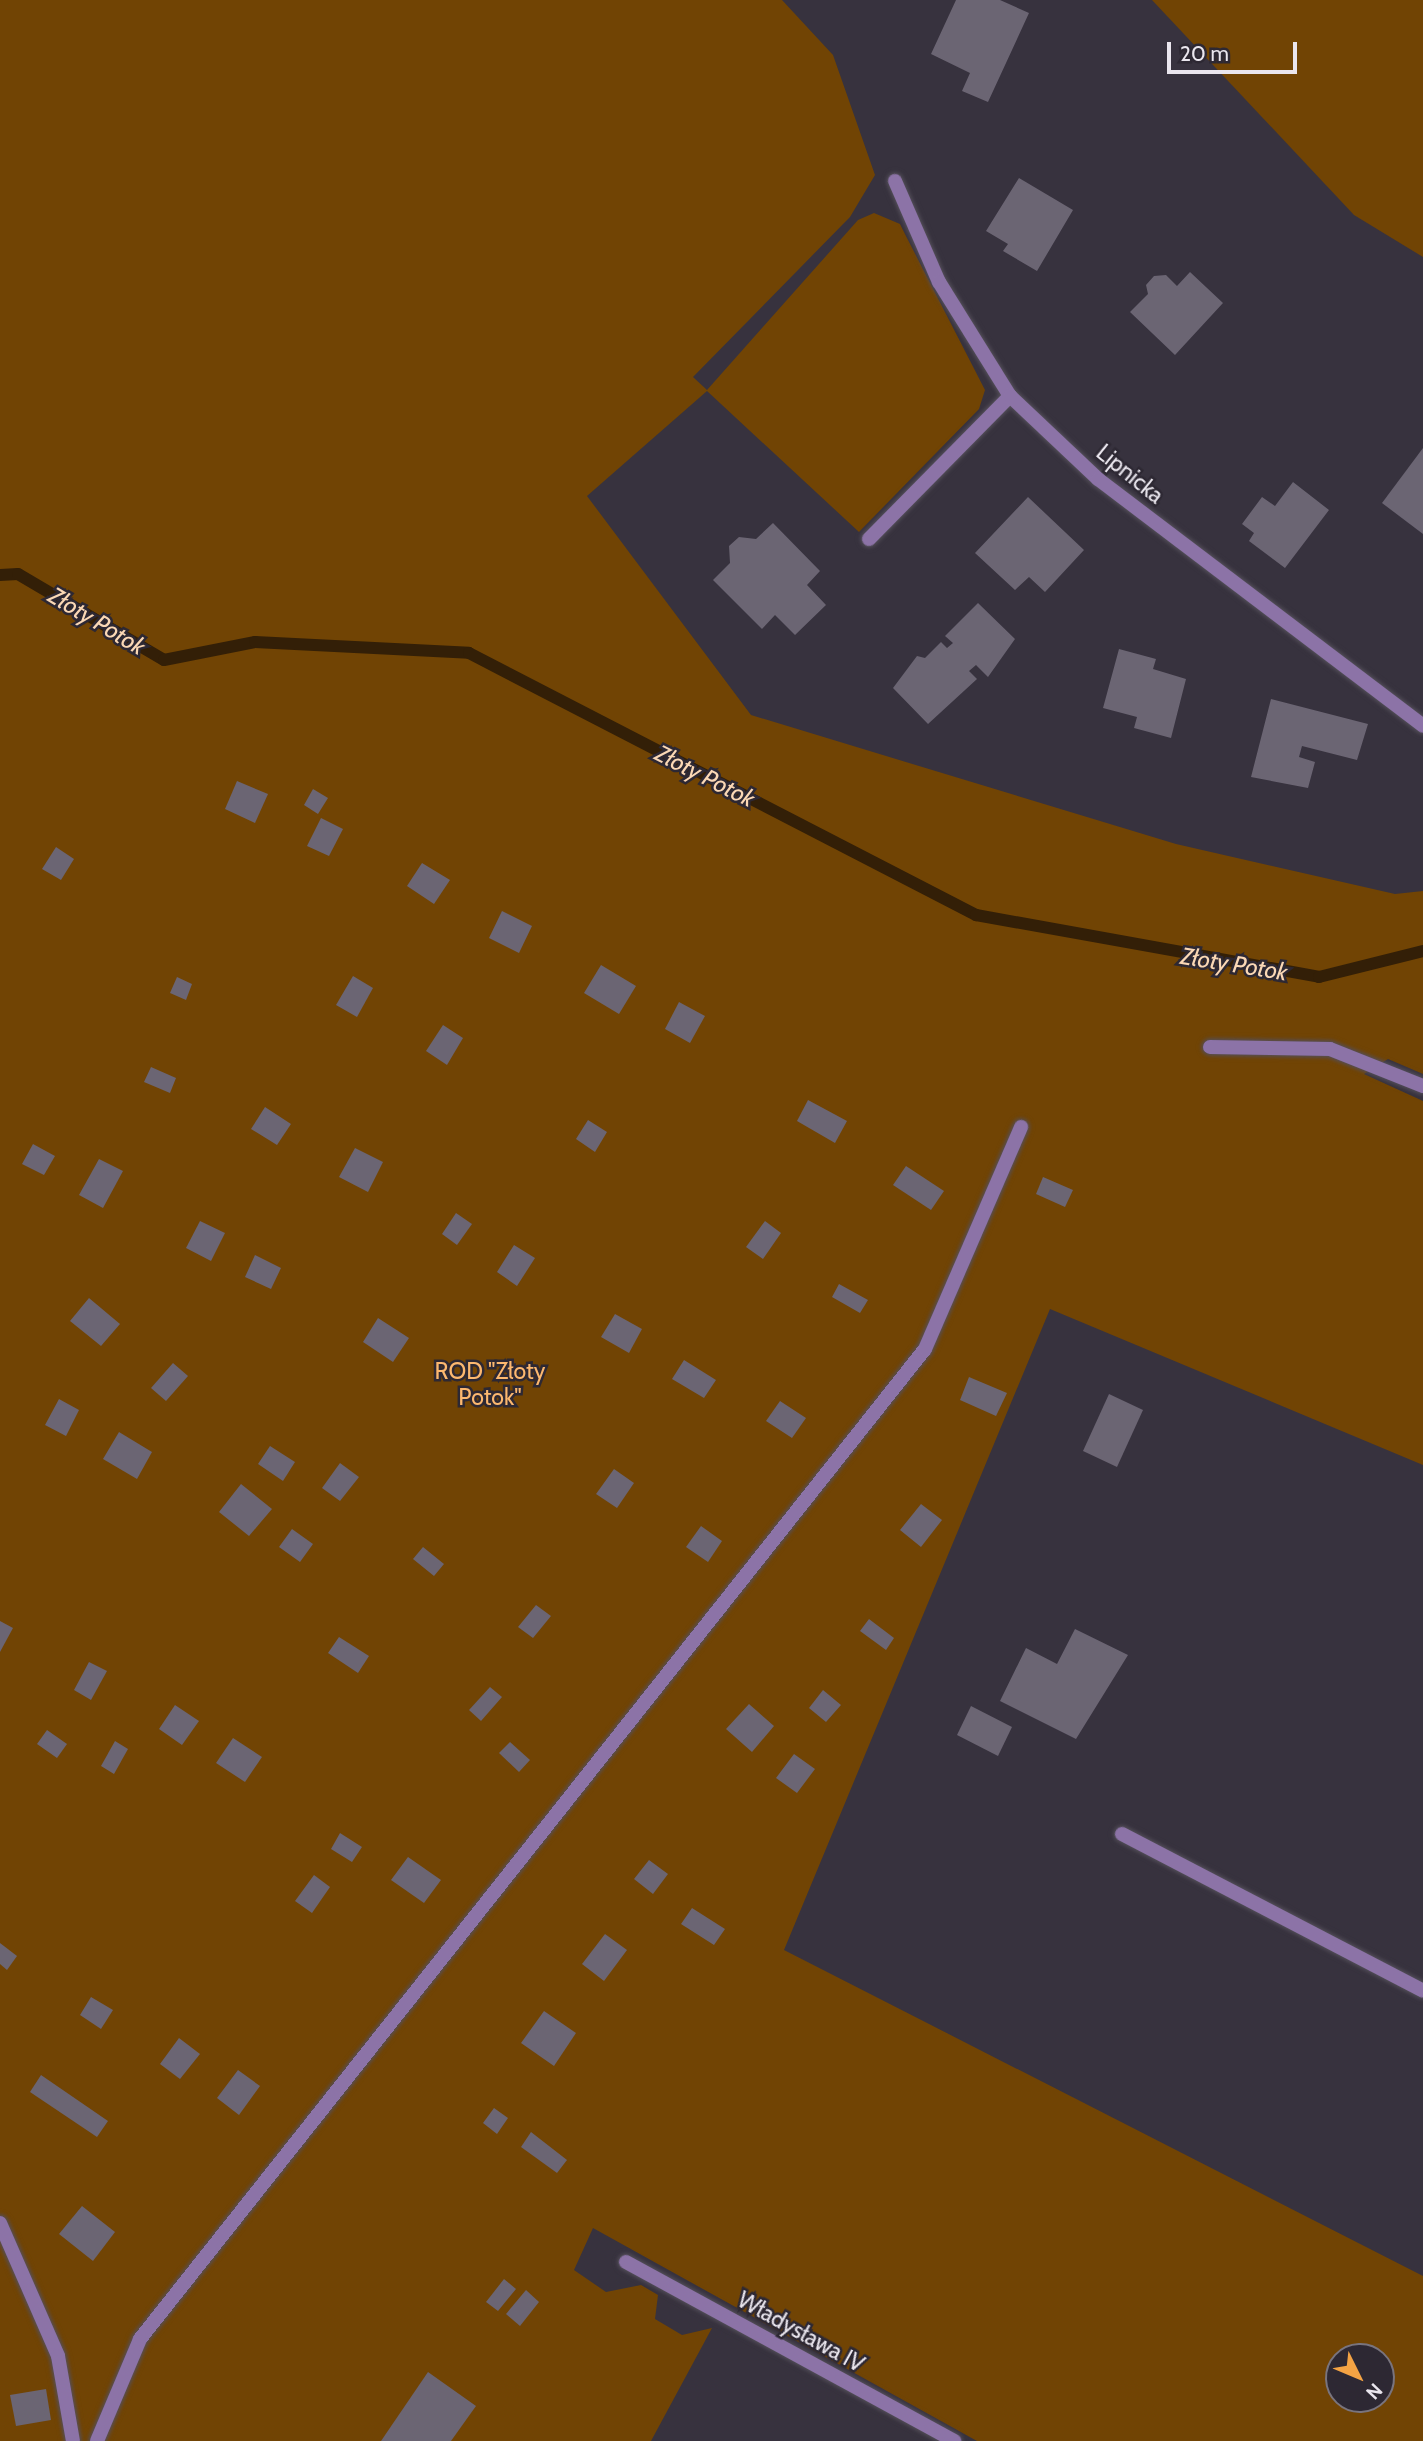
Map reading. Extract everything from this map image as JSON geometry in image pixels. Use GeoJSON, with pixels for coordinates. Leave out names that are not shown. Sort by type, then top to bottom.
{"type":"FeatureCollection","features":[{"type":"Feature","properties":{"kind":"street","name":"Lipnicka"},"geometry":{"type":"LineString","coordinates":[[895,181],[939,282],[1010,396],[1098,479],[1423,726]]}},
{"type":"Feature","properties":{"kind":"street"},"geometry":{"type":"LineString","coordinates":[[869,539],[1010,396]]}},
{"type":"Feature","properties":{"kind":"street"},"geometry":{"type":"LineString","coordinates":[[1210,1047],[1331,1049],[1423,1086]]}},
{"type":"Feature","properties":{"kind":"street"},"geometry":{"type":"LineString","coordinates":[[97,2441],[139,2339],[925,1349],[1021,1127]]}},
{"type":"Feature","properties":{"kind":"street"},"geometry":{"type":"LineString","coordinates":[[1122,1835],[1423,1991]]}},
{"type":"Feature","properties":{"kind":"street"},"geometry":{"type":"LineString","coordinates":[[0,2223],[58,2356],[73,2441]]}},
{"type":"Feature","properties":{"kind":"street","name":"Władysława IV"},"geometry":{"type":"LineString","coordinates":[[626,2262],[954,2441]]}},
{"type":"Feature","properties":{"kind":"green space","name":"ROD \"Złoty Potok\""},"geometry":{"type":"Polygon","coordinates":[[[0,0],[782,0],[833,55],[875,175],[850,217],[693,377],[707,390],[858,220],[874,213],[900,224],[985,390],[979,409],[859,532],[707,391],[587,496],[751,715],[1176,844],[1395,894],[1423,891],[1423,1074],[1388,1059],[1364,1074],[1423,1101],[1423,1465],[1050,1309],[784,1950],[1423,2276],[1423,2441],[977,2441],[593,2228],[574,2270],[606,2292],[641,2285],[658,2295],[655,2319],[682,2335],[712,2328],[651,2441],[0,2441],[0,0]]]}},
{"type":"Feature","properties":{"kind":"green space"},"geometry":{"type":"Polygon","coordinates":[[[1152,0],[1423,0],[1423,257],[1354,215],[1152,0]]]}},
{"type":"Feature","properties":{"kind":"building"},"geometry":{"type":"Polygon","coordinates":[[[956,0],[1000,0],[1029,13],[988,102],[962,91],[970,73],[931,54],[956,0]]]}},
{"type":"Feature","properties":{"kind":"building"},"geometry":{"type":"Polygon","coordinates":[[[1019,178],[1073,210],[1037,271],[1003,251],[1008,244],[986,231],[1019,178]]]}},
{"type":"Feature","properties":{"kind":"building"},"geometry":{"type":"Polygon","coordinates":[[[1190,272],[1223,303],[1175,355],[1130,312],[1148,294],[1146,285],[1154,276],[1166,275],[1177,286],[1190,272]]]}},
{"type":"Feature","properties":{"kind":"building"},"geometry":{"type":"Polygon","coordinates":[[[1423,448],[1423,534],[1382,503],[1423,448]]]}},
{"type":"Feature","properties":{"kind":"building"},"geometry":{"type":"Polygon","coordinates":[[[1293,482],[1329,510],[1285,568],[1249,541],[1254,533],[1242,524],[1262,497],[1275,506],[1293,482]]]}},
{"type":"Feature","properties":{"kind":"building"},"geometry":{"type":"Polygon","coordinates":[[[1028,497],[1084,550],[1045,592],[1029,577],[1015,590],[975,553],[1028,497]]]}},
{"type":"Feature","properties":{"kind":"building"},"geometry":{"type":"Polygon","coordinates":[[[773,523],[820,571],[807,585],[826,605],[795,635],[775,615],[762,629],[713,580],[730,563],[729,546],[739,537],[756,539],[773,523]]]}},
{"type":"Feature","properties":{"kind":"building"},"geometry":{"type":"Polygon","coordinates":[[[978,603],[1015,639],[988,677],[976,665],[969,671],[977,679],[928,724],[893,688],[917,656],[925,658],[941,642],[947,648],[953,643],[945,636],[978,603]]]}},
{"type":"Feature","properties":{"kind":"building"},"geometry":{"type":"Polygon","coordinates":[[[1119,649],[1156,659],[1153,669],[1186,679],[1171,738],[1134,728],[1137,717],[1103,708],[1119,649]]]}},
{"type":"Feature","properties":{"kind":"building"},"geometry":{"type":"Polygon","coordinates":[[[1271,699],[1368,724],[1357,760],[1302,746],[1299,757],[1315,762],[1308,788],[1251,777],[1271,699]]]}},
{"type":"Feature","properties":{"kind":"building"},"geometry":{"type":"Polygon","coordinates":[[[237,781],[268,794],[255,823],[225,809],[237,781]]]}},
{"type":"Feature","properties":{"kind":"building"},"geometry":{"type":"Polygon","coordinates":[[[313,789],[328,798],[318,814],[304,805],[313,789]]]}},
{"type":"Feature","properties":{"kind":"building"},"geometry":{"type":"Polygon","coordinates":[[[321,818],[343,829],[329,856],[307,846],[321,818]]]}},
{"type":"Feature","properties":{"kind":"building"},"geometry":{"type":"Polygon","coordinates":[[[56,847],[74,859],[61,880],[42,869],[56,847]]]}},
{"type":"Feature","properties":{"kind":"building"},"geometry":{"type":"Polygon","coordinates":[[[422,863],[450,880],[434,904],[407,886],[422,863]]]}},
{"type":"Feature","properties":{"kind":"building"},"geometry":{"type":"Polygon","coordinates":[[[502,911],[532,926],[519,953],[489,938],[502,911]]]}},
{"type":"Feature","properties":{"kind":"building"},"geometry":{"type":"Polygon","coordinates":[[[601,965],[636,986],[619,1014],[584,993],[601,965]]]}},
{"type":"Feature","properties":{"kind":"building"},"geometry":{"type":"Polygon","coordinates":[[[353,976],[373,988],[357,1017],[336,1005],[353,976]]]}},
{"type":"Feature","properties":{"kind":"building"},"geometry":{"type":"Polygon","coordinates":[[[177,977],[192,984],[186,1000],[170,993],[177,977]]]}},
{"type":"Feature","properties":{"kind":"building"},"geometry":{"type":"Polygon","coordinates":[[[679,1002],[705,1016],[690,1043],[665,1029],[679,1002]]]}},
{"type":"Feature","properties":{"kind":"building"},"geometry":{"type":"Polygon","coordinates":[[[443,1025],[463,1038],[447,1065],[426,1051],[443,1025]]]}},
{"type":"Feature","properties":{"kind":"building"},"geometry":{"type":"Polygon","coordinates":[[[151,1067],[176,1078],[170,1093],[144,1082],[151,1067]]]}},
{"type":"Feature","properties":{"kind":"building"},"geometry":{"type":"Polygon","coordinates":[[[808,1100],[847,1121],[835,1143],[797,1121],[808,1100]]]}},
{"type":"Feature","properties":{"kind":"building"},"geometry":{"type":"Polygon","coordinates":[[[265,1107],[291,1124],[277,1145],[251,1129],[265,1107]]]}},
{"type":"Feature","properties":{"kind":"building"},"geometry":{"type":"Polygon","coordinates":[[[588,1120],[607,1132],[595,1152],[576,1139],[588,1120]]]}},
{"type":"Feature","properties":{"kind":"building"},"geometry":{"type":"Polygon","coordinates":[[[33,1144],[55,1156],[44,1175],[22,1164],[33,1144]]]}},
{"type":"Feature","properties":{"kind":"building"},"geometry":{"type":"Polygon","coordinates":[[[355,1148],[383,1162],[368,1192],[339,1177],[355,1148]]]}},
{"type":"Feature","properties":{"kind":"building"},"geometry":{"type":"Polygon","coordinates":[[[99,1159],[123,1171],[103,1208],[79,1195],[99,1159]]]}},
{"type":"Feature","properties":{"kind":"building"},"geometry":{"type":"Polygon","coordinates":[[[906,1166],[944,1191],[931,1210],[893,1185],[906,1166]]]}},
{"type":"Feature","properties":{"kind":"building"},"geometry":{"type":"Polygon","coordinates":[[[1043,1177],[1073,1190],[1065,1207],[1036,1194],[1043,1177]]]}},
{"type":"Feature","properties":{"kind":"building"},"geometry":{"type":"Polygon","coordinates":[[[456,1213],[472,1224],[457,1245],[442,1234],[456,1213]]]}},
{"type":"Feature","properties":{"kind":"building"},"geometry":{"type":"Polygon","coordinates":[[[200,1221],[225,1233],[211,1261],[186,1248],[200,1221]]]}},
{"type":"Feature","properties":{"kind":"building"},"geometry":{"type":"Polygon","coordinates":[[[765,1221],[781,1233],[763,1259],[746,1247],[765,1221]]]}},
{"type":"Feature","properties":{"kind":"building"},"geometry":{"type":"Polygon","coordinates":[[[514,1245],[535,1258],[517,1286],[497,1272],[514,1245]]]}},
{"type":"Feature","properties":{"kind":"building"},"geometry":{"type":"Polygon","coordinates":[[[255,1255],[281,1268],[271,1289],[245,1277],[255,1255]]]}},
{"type":"Feature","properties":{"kind":"building"},"geometry":{"type":"Polygon","coordinates":[[[839,1284],[868,1300],[860,1313],[832,1297],[839,1284]]]}},
{"type":"Feature","properties":{"kind":"building"},"geometry":{"type":"Polygon","coordinates":[[[89,1298],[120,1324],[101,1346],[70,1321],[89,1298]]]}},
{"type":"Feature","properties":{"kind":"building"},"geometry":{"type":"Polygon","coordinates":[[[615,1314],[642,1329],[629,1353],[601,1337],[615,1314]]]}},
{"type":"Feature","properties":{"kind":"building"},"geometry":{"type":"Polygon","coordinates":[[[378,1318],[409,1338],[393,1362],[363,1342],[378,1318]]]}},
{"type":"Feature","properties":{"kind":"building"},"geometry":{"type":"Polygon","coordinates":[[[684,1360],[716,1380],[704,1398],[672,1379],[684,1360]]]}},
{"type":"Feature","properties":{"kind":"building"},"geometry":{"type":"Polygon","coordinates":[[[173,1363],[188,1376],[166,1401],[151,1388],[173,1363]]]}},
{"type":"Feature","properties":{"kind":"building"},"geometry":{"type":"Polygon","coordinates":[[[969,1377],[1007,1393],[996,1416],[960,1400],[969,1377]]]}},
{"type":"Feature","properties":{"kind":"building"},"geometry":{"type":"Polygon","coordinates":[[[1109,1394],[1143,1410],[1117,1467],[1083,1451],[1109,1394]]]}},
{"type":"Feature","properties":{"kind":"building"},"geometry":{"type":"Polygon","coordinates":[[[59,1399],[79,1410],[66,1436],[45,1425],[59,1399]]]}},
{"type":"Feature","properties":{"kind":"building"},"geometry":{"type":"Polygon","coordinates":[[[780,1401],[806,1418],[792,1438],[766,1421],[780,1401]]]}},
{"type":"Feature","properties":{"kind":"building"},"geometry":{"type":"Polygon","coordinates":[[[119,1432],[152,1452],[137,1479],[103,1459],[119,1432]]]}},
{"type":"Feature","properties":{"kind":"building"},"geometry":{"type":"Polygon","coordinates":[[[270,1446],[295,1462],[283,1481],[258,1464],[270,1446]]]}},
{"type":"Feature","properties":{"kind":"building"},"geometry":{"type":"Polygon","coordinates":[[[340,1463],[359,1477],[340,1501],[322,1488],[340,1463]]]}},
{"type":"Feature","properties":{"kind":"building"},"geometry":{"type":"Polygon","coordinates":[[[614,1469],[634,1483],[617,1508],[596,1494],[614,1469]]]}},
{"type":"Feature","properties":{"kind":"building"},"geometry":{"type":"Polygon","coordinates":[[[241,1484],[272,1509],[249,1536],[219,1512],[241,1484]]]}},
{"type":"Feature","properties":{"kind":"building"},"geometry":{"type":"Polygon","coordinates":[[[921,1504],[942,1520],[921,1547],[900,1530],[921,1504]]]}},
{"type":"Feature","properties":{"kind":"building"},"geometry":{"type":"Polygon","coordinates":[[[701,1526],[722,1541],[708,1562],[686,1547],[701,1526]]]}},
{"type":"Feature","properties":{"kind":"building"},"geometry":{"type":"Polygon","coordinates":[[[292,1529],[313,1544],[300,1562],[279,1547],[292,1529]]]}},
{"type":"Feature","properties":{"kind":"building"},"geometry":{"type":"Polygon","coordinates":[[[423,1547],[444,1564],[434,1576],[413,1559],[423,1547]]]}},
{"type":"Feature","properties":{"kind":"building"},"geometry":{"type":"Polygon","coordinates":[[[536,1605],[551,1616],[533,1638],[518,1627],[536,1605]]]}},
{"type":"Feature","properties":{"kind":"building"},"geometry":{"type":"Polygon","coordinates":[[[869,1619],[894,1638],[886,1650],[860,1631],[869,1619]]]}},
{"type":"Feature","properties":{"kind":"building"},"geometry":{"type":"Polygon","coordinates":[[[0,1621],[13,1628],[0,1652],[0,1621]]]}},
{"type":"Feature","properties":{"kind":"building"},"geometry":{"type":"Polygon","coordinates":[[[1075,1629],[1128,1655],[1076,1739],[1000,1701],[1026,1648],[1057,1664],[1075,1629]]]}},
{"type":"Feature","properties":{"kind":"building"},"geometry":{"type":"Polygon","coordinates":[[[339,1637],[369,1656],[358,1673],[328,1653],[339,1637]]]}},
{"type":"Feature","properties":{"kind":"building"},"geometry":{"type":"Polygon","coordinates":[[[89,1662],[107,1671],[91,1700],[74,1690],[89,1662]]]}},
{"type":"Feature","properties":{"kind":"building"},"geometry":{"type":"Polygon","coordinates":[[[490,1687],[502,1697],[481,1721],[469,1710],[490,1687]]]}},
{"type":"Feature","properties":{"kind":"building"},"geometry":{"type":"Polygon","coordinates":[[[823,1690],[841,1705],[826,1722],[809,1708],[823,1690]]]}},
{"type":"Feature","properties":{"kind":"building"},"geometry":{"type":"Polygon","coordinates":[[[749,1704],[774,1726],[752,1752],[726,1729],[749,1704]]]}},
{"type":"Feature","properties":{"kind":"building"},"geometry":{"type":"Polygon","coordinates":[[[175,1705],[199,1721],[182,1745],[159,1729],[175,1705]]]}},
{"type":"Feature","properties":{"kind":"building"},"geometry":{"type":"Polygon","coordinates":[[[971,1706],[1012,1727],[998,1756],[957,1735],[971,1706]]]}},
{"type":"Feature","properties":{"kind":"building"},"geometry":{"type":"Polygon","coordinates":[[[47,1730],[67,1744],[57,1758],[37,1744],[47,1730]]]}},
{"type":"Feature","properties":{"kind":"building"},"geometry":{"type":"Polygon","coordinates":[[[233,1738],[262,1757],[245,1782],[216,1763],[233,1738]]]}},
{"type":"Feature","properties":{"kind":"building"},"geometry":{"type":"Polygon","coordinates":[[[115,1741],[128,1749],[114,1774],[101,1766],[115,1741]]]}},
{"type":"Feature","properties":{"kind":"building"},"geometry":{"type":"Polygon","coordinates":[[[510,1742],[530,1760],[519,1772],[499,1753],[510,1742]]]}},
{"type":"Feature","properties":{"kind":"building"},"geometry":{"type":"Polygon","coordinates":[[[794,1754],[815,1769],[797,1793],[776,1778],[794,1754]]]}},
{"type":"Feature","properties":{"kind":"building"},"geometry":{"type":"Polygon","coordinates":[[[340,1833],[362,1847],[352,1862],[331,1849],[340,1833]]]}},
{"type":"Feature","properties":{"kind":"building"},"geometry":{"type":"Polygon","coordinates":[[[408,1857],[441,1880],[424,1903],[391,1880],[408,1857]]]}},
{"type":"Feature","properties":{"kind":"building"},"geometry":{"type":"Polygon","coordinates":[[[649,1860],[668,1874],[653,1894],[634,1879],[649,1860]]]}},
{"type":"Feature","properties":{"kind":"building"},"geometry":{"type":"Polygon","coordinates":[[[314,1875],[330,1887],[312,1913],[295,1901],[314,1875]]]}},
{"type":"Feature","properties":{"kind":"building"},"geometry":{"type":"Polygon","coordinates":[[[692,1908],[725,1929],[714,1945],[681,1924],[692,1908]]]}},
{"type":"Feature","properties":{"kind":"building"},"geometry":{"type":"Polygon","coordinates":[[[605,1934],[627,1950],[604,1981],[582,1964],[605,1934]]]}},
{"type":"Feature","properties":{"kind":"building"},"geometry":{"type":"Polygon","coordinates":[[[0,1943],[17,1956],[7,1970],[0,1964],[0,1943]]]}},
{"type":"Feature","properties":{"kind":"building"},"geometry":{"type":"Polygon","coordinates":[[[91,1997],[113,2010],[101,2029],[80,2015],[91,1997]]]}},
{"type":"Feature","properties":{"kind":"building"},"geometry":{"type":"Polygon","coordinates":[[[544,2011],[576,2033],[554,2066],[521,2043],[544,2011]]]}},
{"type":"Feature","properties":{"kind":"building"},"geometry":{"type":"Polygon","coordinates":[[[179,2038],[200,2054],[180,2079],[160,2064],[179,2038]]]}},
{"type":"Feature","properties":{"kind":"building"},"geometry":{"type":"Polygon","coordinates":[[[238,2070],[260,2086],[239,2115],[217,2098],[238,2070]]]}},
{"type":"Feature","properties":{"kind":"building"},"geometry":{"type":"Polygon","coordinates":[[[41,2075],[108,2121],[97,2137],[30,2092],[41,2075]]]}},
{"type":"Feature","properties":{"kind":"building"},"geometry":{"type":"Polygon","coordinates":[[[494,2108],[508,2118],[497,2134],[483,2123],[494,2108]]]}},
{"type":"Feature","properties":{"kind":"building"},"geometry":{"type":"Polygon","coordinates":[[[531,2132],[567,2160],[557,2173],[521,2147],[531,2132]]]}},
{"type":"Feature","properties":{"kind":"building"},"geometry":{"type":"Polygon","coordinates":[[[82,2206],[115,2232],[93,2261],[59,2234],[82,2206]]]}},
{"type":"Feature","properties":{"kind":"building"},"geometry":{"type":"Polygon","coordinates":[[[504,2279],[516,2289],[498,2311],[486,2302],[504,2279]]]}},
{"type":"Feature","properties":{"kind":"building"},"geometry":{"type":"Polygon","coordinates":[[[526,2290],[539,2302],[520,2326],[506,2314],[526,2290]]]}},
{"type":"Feature","properties":{"kind":"building"},"geometry":{"type":"Polygon","coordinates":[[[428,2372],[476,2406],[451,2441],[381,2441],[428,2372]]]}},
{"type":"Feature","properties":{"kind":"building"},"geometry":{"type":"Polygon","coordinates":[[[46,2389],[51,2420],[16,2426],[10,2395],[46,2389]]]}},
{"type":"Feature","properties":{"kind":"waterway","name":"Złoty Potok"},"geometry":{"type":"LineString","coordinates":[[0,575],[18,574],[164,660],[255,642],[469,653],[976,915],[1319,977],[1423,951]]}}]}
